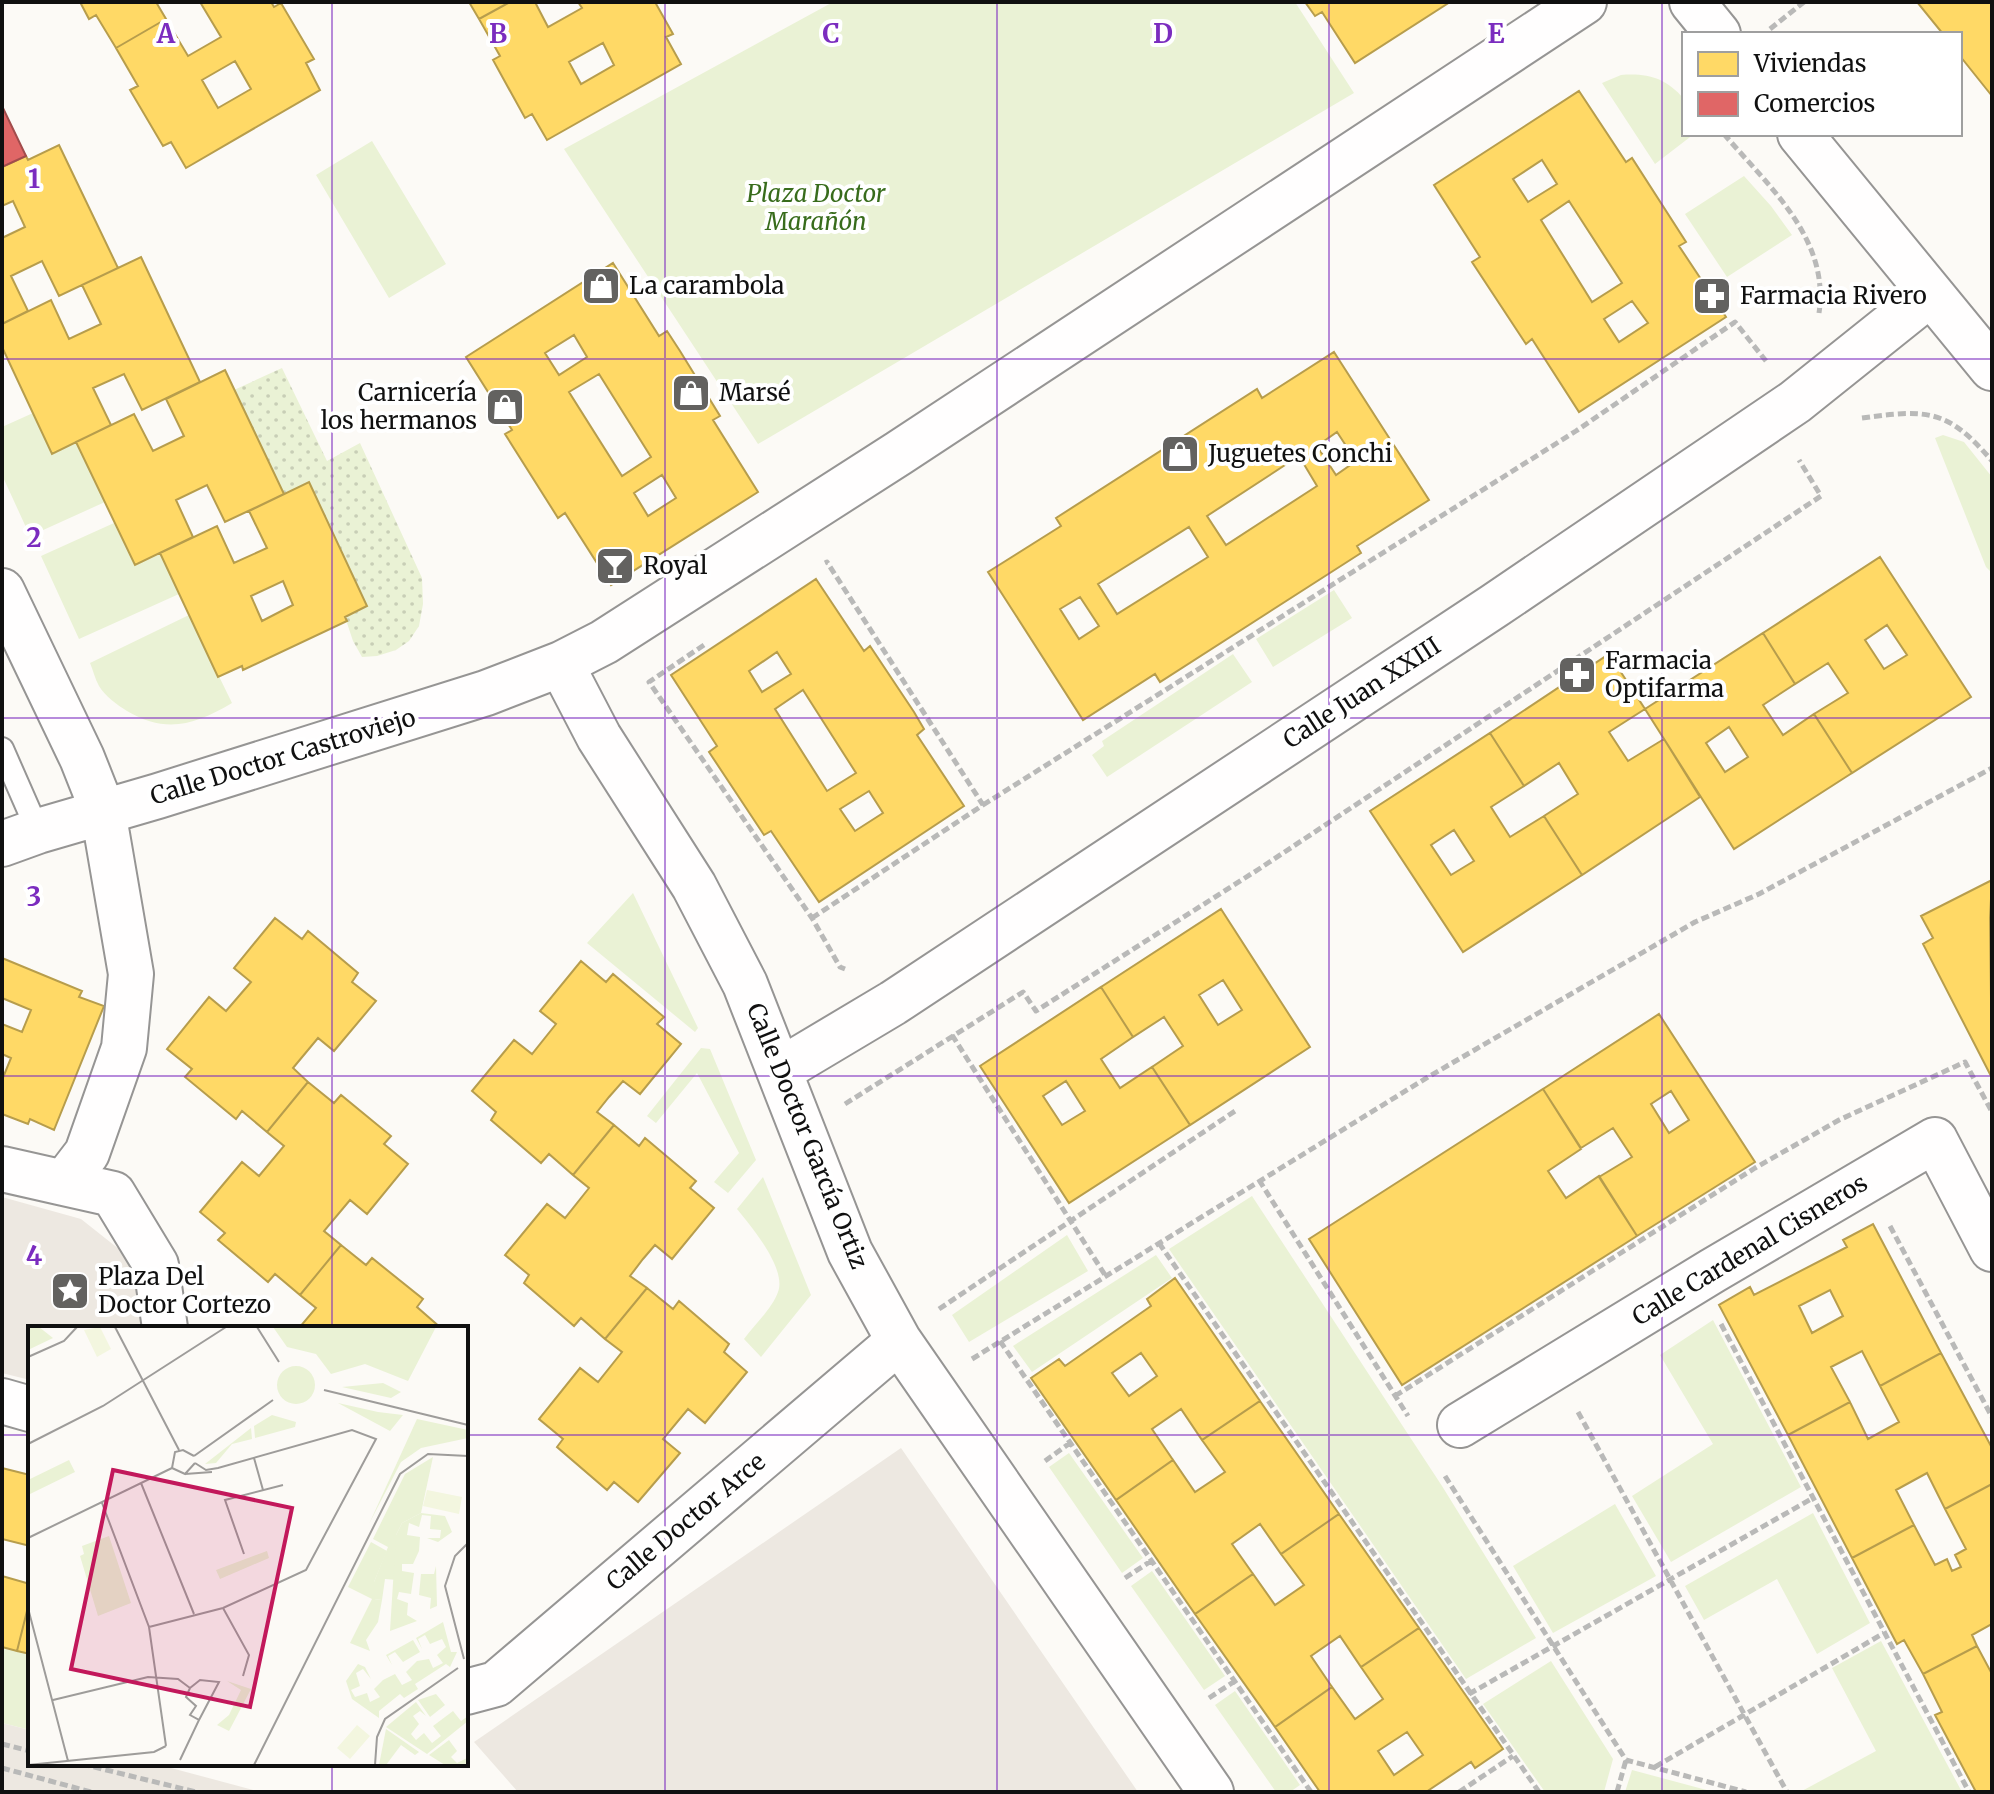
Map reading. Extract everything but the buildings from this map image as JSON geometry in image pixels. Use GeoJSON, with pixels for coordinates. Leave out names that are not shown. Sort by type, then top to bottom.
{"type":"FeatureCollection","features":[{"type":"Feature","properties":{"kind":"street"},"geometry":{"type":"LineString","coordinates":[[561,664],[604,642],[780,530],[1584,2]]}},
{"type":"Feature","properties":{"kind":"street"},"geometry":{"type":"LineString","coordinates":[[1692,2],[1716,32]]}},
{"type":"Feature","properties":{"kind":"street"},"geometry":{"type":"LineString","coordinates":[[1802,136],[1992,368]]}},
{"type":"Feature","properties":{"kind":"street","name":"Calle Juan XXIII"},"geometry":{"type":"LineString","coordinates":[[779,1071],[893,1003],[1481,615],[1795,402],[1930,294]]}},
{"type":"Feature","properties":{"kind":"street"},"geometry":{"type":"LineString","coordinates":[[2,591],[82,758],[103,811],[131,974],[124,1048],[87,1153],[64,1183]]}},
{"type":"Feature","properties":{"kind":"street","name":"Calle Doctor Castroviejo"},"geometry":{"type":"LineString","coordinates":[[20,838],[381,728],[561,664]]}},
{"type":"Feature","properties":{"kind":"street","name":"Calle Doctor García Ortiz"},"geometry":{"type":"LineString","coordinates":[[561,664],[599,737],[694,886],[745,984],[850,1252],[899,1341],[1211,1792]]}},
{"type":"Feature","properties":{"kind":"street","name":"Calle Cardenal Cisneros"},"geometry":{"type":"LineString","coordinates":[[1460,1425],[1712,1271],[1935,1140],[1992,1249]]}},
{"type":"Feature","properties":{"kind":"street"},"geometry":{"type":"LineString","coordinates":[[2,1169],[113,1194],[156,1265],[165,1326]]}},
{"type":"Feature","properties":{"kind":"street","name":"Calle Doctor Arce"},"geometry":{"type":"LineString","coordinates":[[468,1691],[496,1684],[899,1341]]}},
{"type":"Feature","properties":{"kind":"street"},"geometry":{"type":"LineString","coordinates":[[2,1401],[28,1408]]}},
{"type":"Feature","properties":{"kind":"lane"},"geometry":{"type":"LineString","coordinates":[[2,749],[20,838]]}},
{"type":"Feature","properties":{"kind":"path"},"geometry":{"type":"LineString","coordinates":[[1766,32],[1804,2]]}},
{"type":"Feature","properties":{"kind":"path"},"geometry":{"type":"LineString","coordinates":[[1726,136],[1802,227],[1815,253],[1820,282],[1817,320]]}},
{"type":"Feature","properties":{"kind":"path"},"geometry":{"type":"LineString","coordinates":[[812,918],[983,805],[1576,431],[1735,322],[1769,366]]}},
{"type":"Feature","properties":{"kind":"path"},"geometry":{"type":"LineString","coordinates":[[1857,419],[1908,411],[1940,417],[1969,434],[1992,461]]}},
{"type":"Feature","properties":{"kind":"path"},"geometry":{"type":"LineString","coordinates":[[838,1108],[1023,992],[1036,1011],[1259,869],[1821,496],[1798,458]]}},
{"type":"Feature","properties":{"kind":"path"},"geometry":{"type":"LineString","coordinates":[[814,570],[827,562],[983,805]]}},
{"type":"Feature","properties":{"kind":"path"},"geometry":{"type":"LineString","coordinates":[[713,639],[649,682],[812,918],[840,967],[859,976],[893,1003]]}},
{"type":"Feature","properties":{"kind":"path"},"geometry":{"type":"LineString","coordinates":[[968,1361],[1428,1077],[1695,922],[1759,894],[1992,768]]}},
{"type":"Feature","properties":{"kind":"path"},"geometry":{"type":"LineString","coordinates":[[952,1035],[1105,1275]]}},
{"type":"Feature","properties":{"kind":"path"},"geometry":{"type":"LineString","coordinates":[[1395,1396],[1755,1168],[1839,1120],[1965,1062],[1992,1112]]}},
{"type":"Feature","properties":{"kind":"path"},"geometry":{"type":"LineString","coordinates":[[935,1311],[1235,1111]]}},
{"type":"Feature","properties":{"kind":"path"},"geometry":{"type":"LineString","coordinates":[[1888,1221],[1992,1417]]}},
{"type":"Feature","properties":{"kind":"path"},"geometry":{"type":"LineString","coordinates":[[1159,1243],[1539,1792]]}},
{"type":"Feature","properties":{"kind":"path"},"geometry":{"type":"LineString","coordinates":[[1715,1312],[1969,1792]]}},
{"type":"Feature","properties":{"kind":"path"},"geometry":{"type":"LineString","coordinates":[[1000,1341],[1311,1792]]}},
{"type":"Feature","properties":{"kind":"path"},"geometry":{"type":"LineString","coordinates":[[1573,1404],[1787,1792]]}},
{"type":"Feature","properties":{"kind":"path"},"geometry":{"type":"LineString","coordinates":[[1040,1464],[1070,1443]]}},
{"type":"Feature","properties":{"kind":"path"},"geometry":{"type":"LineString","coordinates":[[1450,1484],[1462,1476]]}},
{"type":"Feature","properties":{"kind":"path"},"geometry":{"type":"LineString","coordinates":[[1469,1694],[1813,1498]]}},
{"type":"Feature","properties":{"kind":"path"},"geometry":{"type":"LineString","coordinates":[[1121,1580],[1151,1561]]}},
{"type":"Feature","properties":{"kind":"path"},"geometry":{"type":"LineString","coordinates":[[1655,1768],[1884,1633]]}},
{"type":"Feature","properties":{"kind":"path"},"geometry":{"type":"LineString","coordinates":[[1204,1700],[1235,1681]]}},
{"type":"Feature","properties":{"kind":"path"},"geometry":{"type":"LineString","coordinates":[[2,1744],[28,1750]]}},
{"type":"Feature","properties":{"kind":"path"},"geometry":{"type":"LineString","coordinates":[[1459,1792],[1513,1756]]}},
{"type":"Feature","properties":{"kind":"path"},"geometry":{"type":"LineString","coordinates":[[1617,1792],[1626,1760],[1746,1792]]}},
{"type":"Feature","properties":{"kind":"path"},"geometry":{"type":"LineString","coordinates":[[90,1766],[196,1792]]}},
{"type":"Feature","properties":{"kind":"path"},"geometry":{"type":"LineString","coordinates":[[2,1768],[91,1792]]}},
{"type":"Feature","properties":{"kind":"green space","name":"Plaza Doctor Marañón"},"geometry":{"type":"Polygon","coordinates":[[[833,2],[1295,2],[1354,93],[758,444],[564,149],[833,2]]]}},
{"type":"Feature","properties":{"kind":"green space"},"geometry":{"type":"Polygon","coordinates":[[[1621,75],[1640,75],[1656,78],[1670,86],[1682,97],[1682,136],[1691,136],[1655,164],[1602,83],[1621,75]]]}},
{"type":"Feature","properties":{"kind":"green space"},"geometry":{"type":"Polygon","coordinates":[[[372,141],[446,264],[389,298],[316,175],[372,141]]]}},
{"type":"Feature","properties":{"kind":"green space"},"geometry":{"type":"Polygon","coordinates":[[[1744,176],[1792,235],[1727,277],[1685,214],[1744,176]]]}},
{"type":"Feature","properties":{"kind":"green space"},"geometry":{"type":"Polygon","coordinates":[[[282,368],[327,461],[360,443],[422,578],[423,604],[419,626],[409,641],[396,650],[362,657],[345,617],[367,606],[309,483],[284,494],[234,390],[282,368]]]}},
{"type":"Feature","properties":{"kind":"green space"},"geometry":{"type":"Polygon","coordinates":[[[33,413],[52,454],[76,442],[105,502],[30,536],[2,475],[2,427],[33,413]]]}},
{"type":"Feature","properties":{"kind":"green space"},"geometry":{"type":"Polygon","coordinates":[[[1943,435],[1964,442],[1992,477],[1992,573],[1986,567],[1935,438],[1943,435]]]}},
{"type":"Feature","properties":{"kind":"green space"},"geometry":{"type":"Polygon","coordinates":[[[114,523],[135,565],[160,553],[179,594],[79,639],[41,556],[114,523]]]}},
{"type":"Feature","properties":{"kind":"green space"},"geometry":{"type":"Polygon","coordinates":[[[1334,590],[1352,618],[1273,667],[1256,639],[1334,590]]]}},
{"type":"Feature","properties":{"kind":"green space"},"geometry":{"type":"Polygon","coordinates":[[[189,615],[232,703],[193,721],[155,723],[127,711],[104,693],[90,663],[189,615]]]}},
{"type":"Feature","properties":{"kind":"green space"},"geometry":{"type":"Polygon","coordinates":[[[1233,654],[1252,682],[1107,777],[1092,755],[1104,746],[1102,741],[1233,654]]]}},
{"type":"Feature","properties":{"kind":"green space"},"geometry":{"type":"Polygon","coordinates":[[[633,893],[698,1028],[695,1032],[587,943],[633,893]]]}},
{"type":"Feature","properties":{"kind":"green space"},"geometry":{"type":"Polygon","coordinates":[[[701,1048],[710,1049],[756,1160],[728,1193],[714,1182],[739,1153],[697,1073],[656,1123],[647,1116],[701,1048]]]}},
{"type":"Feature","properties":{"kind":"green space"},"geometry":{"type":"Polygon","coordinates":[[[763,1177],[811,1295],[761,1357],[744,1339],[772,1305],[779,1283],[773,1260],[737,1209],[763,1177]]]}},
{"type":"Feature","properties":{"kind":"green space"},"geometry":{"type":"Polygon","coordinates":[[[1252,1196],[1442,1486],[1536,1638],[1466,1679],[1169,1249],[1252,1196]]]}},
{"type":"Feature","properties":{"kind":"green space"},"geometry":{"type":"Polygon","coordinates":[[[1067,1235],[1088,1271],[969,1342],[952,1315],[1067,1235]]]}},
{"type":"Feature","properties":{"kind":"green space"},"geometry":{"type":"Polygon","coordinates":[[[1156,1255],[1172,1278],[1032,1372],[1013,1346],[1156,1255]]]}},
{"type":"Feature","properties":{"kind":"green space"},"geometry":{"type":"Polygon","coordinates":[[[1713,1320],[1801,1487],[1671,1562],[1632,1496],[1713,1444],[1660,1355],[1713,1320]]]}},
{"type":"Feature","properties":{"kind":"green space"},"geometry":{"type":"Polygon","coordinates":[[[1069,1453],[1143,1558],[1122,1573],[1049,1467],[1069,1453]]]}},
{"type":"Feature","properties":{"kind":"green space"},"geometry":{"type":"Polygon","coordinates":[[[1615,1504],[1656,1576],[1553,1633],[1513,1566],[1615,1504]]]}},
{"type":"Feature","properties":{"kind":"green space"},"geometry":{"type":"Polygon","coordinates":[[[1813,1513],[1870,1623],[1817,1654],[1777,1579],[1704,1620],[1685,1586],[1813,1513]]]}},
{"type":"Feature","properties":{"kind":"green space"},"geometry":{"type":"Polygon","coordinates":[[[1152,1571],[1225,1676],[1204,1690],[1131,1586],[1152,1571]]]}},
{"type":"Feature","properties":{"kind":"green space"},"geometry":{"type":"Polygon","coordinates":[[[1881,1641],[1962,1792],[1800,1792],[1876,1751],[1832,1668],[1881,1641]]]}},
{"type":"Feature","properties":{"kind":"green space"},"geometry":{"type":"Polygon","coordinates":[[[2,1647],[28,1654],[28,1730],[2,1723],[2,1647]]]}},
{"type":"Feature","properties":{"kind":"green space"},"geometry":{"type":"Polygon","coordinates":[[[1551,1661],[1613,1759],[1604,1792],[1545,1792],[1483,1704],[1551,1661]]]}},
{"type":"Feature","properties":{"kind":"green space"},"geometry":{"type":"Polygon","coordinates":[[[1235,1691],[1300,1785],[1290,1792],[1276,1792],[1215,1705],[1235,1691]]]}},
{"type":"Feature","properties":{"kind":"green space"},"geometry":{"type":"Polygon","coordinates":[[[1632,1770],[1714,1792],[1625,1792],[1632,1770]]]}},
{"type":"Feature","properties":{"kind":"shaded area","name":"Plaza Del Doctor Cortezo"},"geometry":{"type":"Polygon","coordinates":[[[2,1197],[81,1219],[129,1257],[146,1326],[28,1326],[28,1380],[2,1373],[2,1197]]]}},
{"type":"Feature","properties":{"kind":"shaded area"},"geometry":{"type":"Polygon","coordinates":[[[901,1448],[1138,1792],[518,1792],[474,1742],[901,1448]]]}},
{"type":"Feature","properties":{"kind":"shaded area"},"geometry":{"type":"Polygon","coordinates":[[[2,1723],[28,1730],[28,1766],[164,1766],[261,1792],[2,1792],[2,1723]]]}},
{"type":"Feature","properties":{"kind":"place","name":"La carambola"},"geometry":{"type":"Point","coordinates":[601,286]}},
{"type":"Feature","properties":{"kind":"place","name":"Farmacia Rivero"},"geometry":{"type":"Point","coordinates":[1712,296]}},
{"type":"Feature","properties":{"kind":"place","name":"Marsé"},"geometry":{"type":"Point","coordinates":[691,393]}},
{"type":"Feature","properties":{"kind":"place","name":"Carnicería los hermanos"},"geometry":{"type":"Point","coordinates":[505,407]}},
{"type":"Feature","properties":{"kind":"place","name":"Juguetes Conchi"},"geometry":{"type":"Point","coordinates":[1180,454]}},
{"type":"Feature","properties":{"kind":"place","name":"Royal"},"geometry":{"type":"Point","coordinates":[615,566]}},
{"type":"Feature","properties":{"kind":"place","name":"Farmacia Optifarma"},"geometry":{"type":"Point","coordinates":[1577,675]}},
{"type":"Feature","properties":{"kind":"place","name":"Plaza Del Doctor Cortezo"},"geometry":{"type":"Point","coordinates":[70,1291]}}]}
